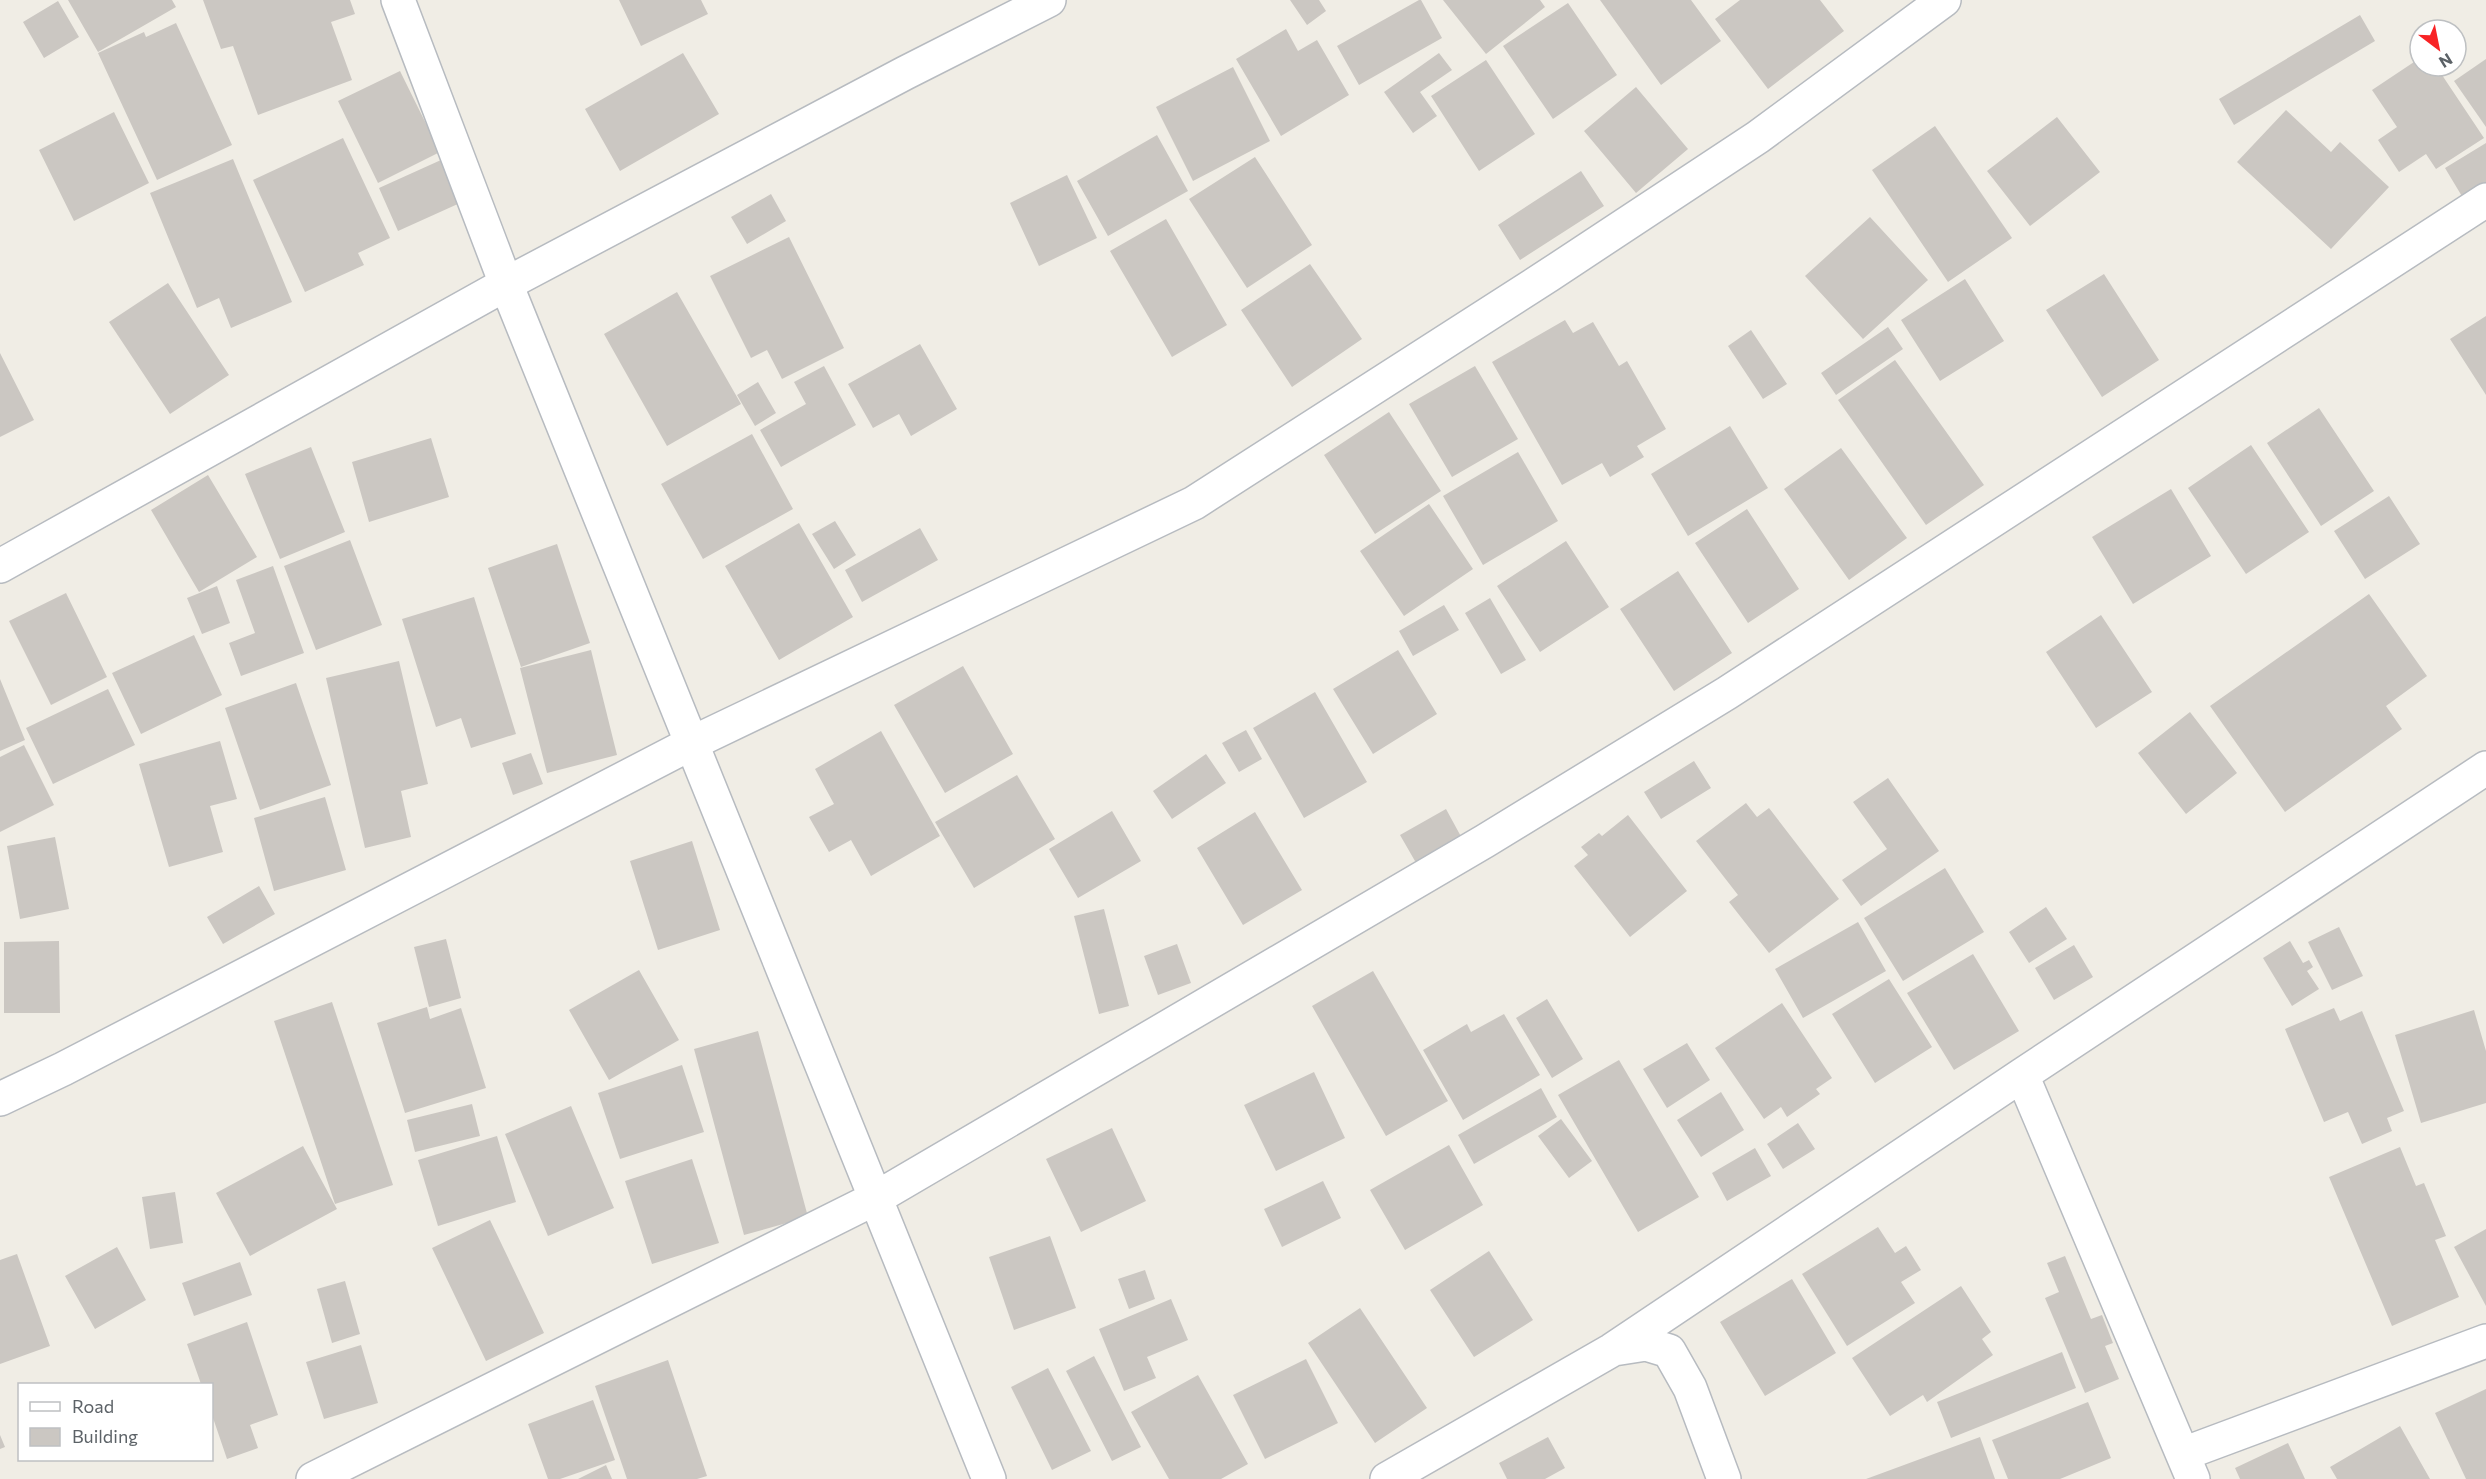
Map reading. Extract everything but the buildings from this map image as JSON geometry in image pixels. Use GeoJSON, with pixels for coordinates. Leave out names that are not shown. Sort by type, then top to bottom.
{"type":"FeatureCollection","features":[{"type":"Feature","properties":{"kind":"street"},"geometry":{"type":"LineString","coordinates":[[398,0],[506,284],[989,1479]]}},
{"type":"Feature","properties":{"kind":"street"},"geometry":{"type":"LineString","coordinates":[[0,566],[506,284],[905,73],[1049,0]]}},
{"type":"Feature","properties":{"kind":"street"},"geometry":{"type":"LineString","coordinates":[[0,1099],[63,1070],[692,743],[1194,503],[1540,281],[1758,137],[1944,0]]}},
{"type":"Feature","properties":{"kind":"street"},"geometry":{"type":"LineString","coordinates":[[312,1479],[876,1198],[1485,842],[1727,693],[2486,200]]}},
{"type":"Feature","properties":{"kind":"street"},"geometry":{"type":"LineString","coordinates":[[1387,1479],[1612,1350],[2486,768]]}},
{"type":"Feature","properties":{"kind":"street"},"geometry":{"type":"LineString","coordinates":[[2022,1075],[2188,1466],[2486,1341]]}},
{"type":"Feature","properties":{"kind":"street"},"geometry":{"type":"LineString","coordinates":[[1612,1350],[1646,1344],[1669,1351],[1690,1388],[1724,1479]]}}]}
